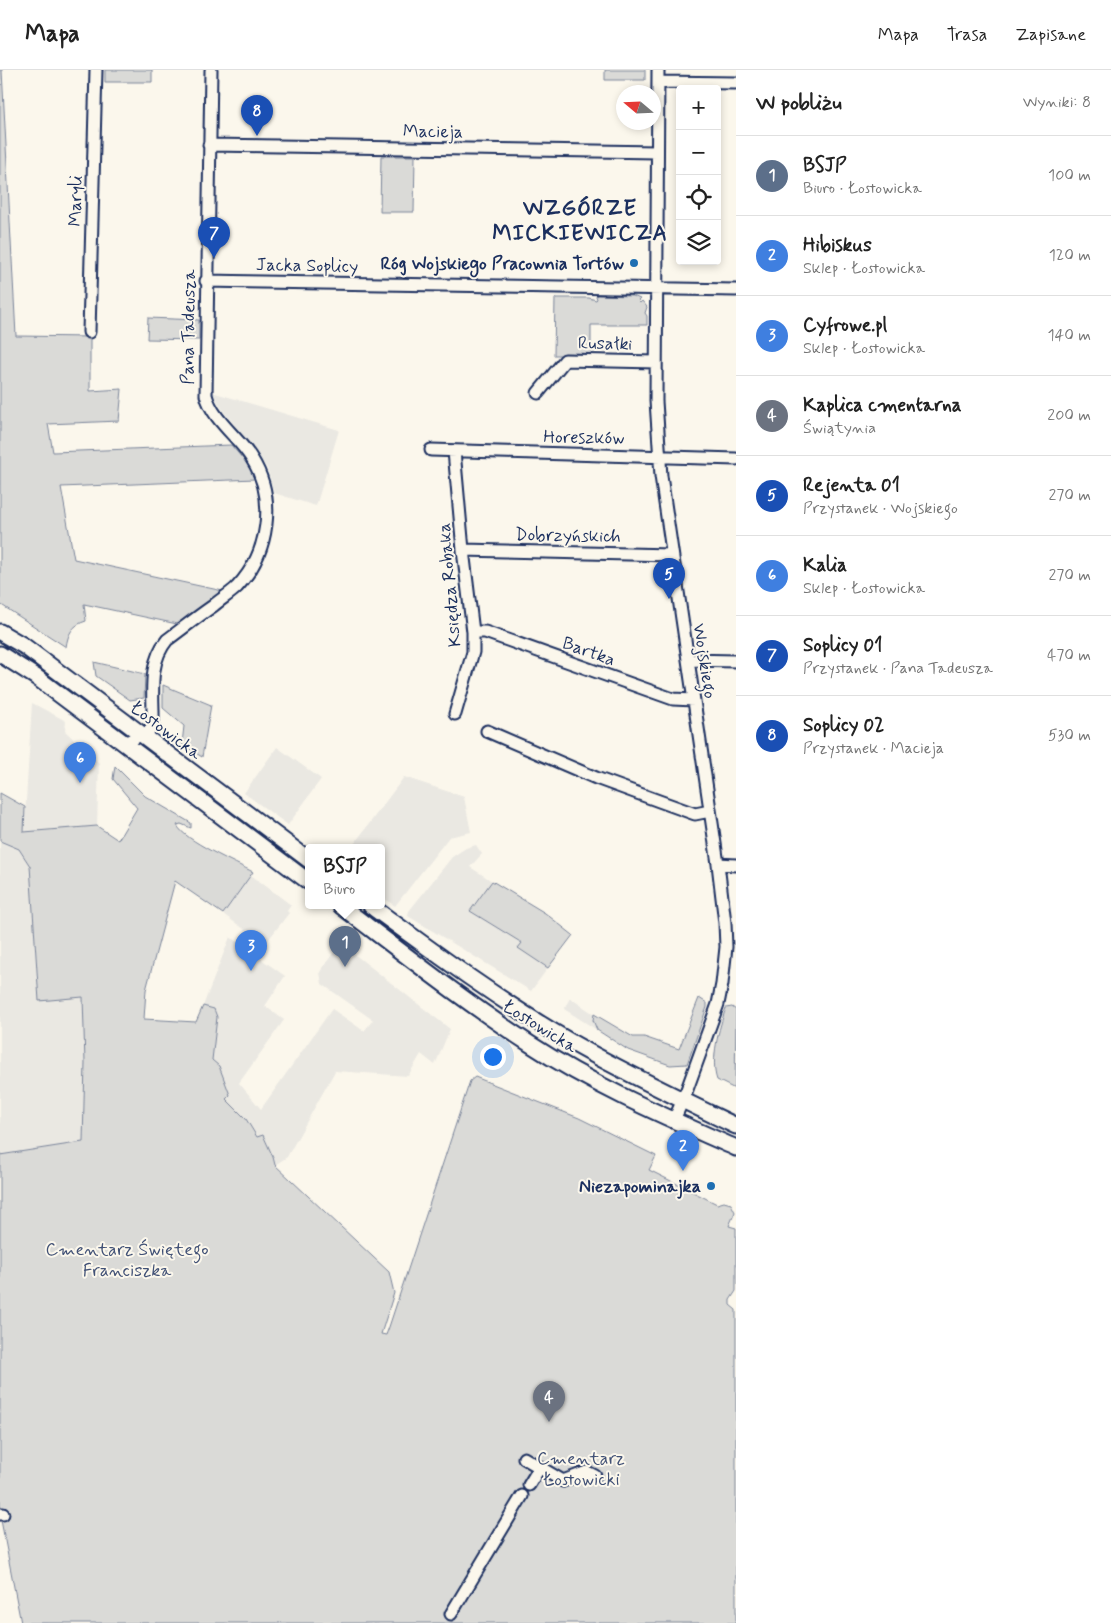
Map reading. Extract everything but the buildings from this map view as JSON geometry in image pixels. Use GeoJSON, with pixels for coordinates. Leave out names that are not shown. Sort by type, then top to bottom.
{"type":"FeatureCollection","features":[{"type":"Feature","properties":{"kind":"main road","name":"Łostowicka"},"geometry":{"type":"LineString","coordinates":[[0,632],[24,646],[305,857]]}},
{"type":"Feature","properties":{"kind":"main road","name":"Łostowicka"},"geometry":{"type":"LineString","coordinates":[[0,654],[36,677],[305,879]]}},
{"type":"Feature","properties":{"kind":"main road","name":"Łostowicka"},"geometry":{"type":"LineString","coordinates":[[345,909],[461,996],[530,1044],[626,1098],[736,1148]]}},
{"type":"Feature","properties":{"kind":"main road","name":"Łostowicka"},"geometry":{"type":"LineString","coordinates":[[375,909],[437,955],[548,1029],[736,1126]]}},
{"type":"Feature","properties":{"kind":"street","name":"Maryli"},"geometry":{"type":"LineString","coordinates":[[89,332],[96,70]]}},
{"type":"Feature","properties":{"kind":"street","name":"Pana Tadeusza"},"geometry":{"type":"LineString","coordinates":[[143,736],[153,725],[153,671],[161,648],[167,640],[241,582],[259,552],[266,526],[266,497],[256,467],[250,456],[212,410],[206,395],[206,281],[211,70]]}},
{"type":"Feature","properties":{"kind":"street"},"geometry":{"type":"LineString","coordinates":[[658,76],[736,82]]}},
{"type":"Feature","properties":{"kind":"street","name":"Wojskiego"},"geometry":{"type":"LineString","coordinates":[[658,76],[656,401],[659,456],[718,864],[726,947],[722,984],[710,1030],[674,1120]]}},
{"type":"Feature","properties":{"kind":"street","name":"Macieja"},"geometry":{"type":"LineString","coordinates":[[209,145],[657,152]]}},
{"type":"Feature","properties":{"kind":"street","name":"Jacka Soplicy"},"geometry":{"type":"LineString","coordinates":[[206,281],[736,290]]}},
{"type":"Feature","properties":{"kind":"street","name":"Rusałki"},"geometry":{"type":"LineString","coordinates":[[538,393],[565,360],[656,362]]}},
{"type":"Feature","properties":{"kind":"street","name":"Horeszków"},"geometry":{"type":"LineString","coordinates":[[431,450],[736,459]]}},
{"type":"Feature","properties":{"kind":"street","name":"Księdza Robaka"},"geometry":{"type":"LineString","coordinates":[[454,451],[473,632],[473,652],[455,714]]}},
{"type":"Feature","properties":{"kind":"street","name":"Dobrzyńskich"},"geometry":{"type":"LineString","coordinates":[[463,550],[672,555]]}},
{"type":"Feature","properties":{"kind":"street","name":"Bartka"},"geometry":{"type":"LineString","coordinates":[[473,632],[485,632],[673,699],[694,700]]}},
{"type":"Feature","properties":{"kind":"street"},"geometry":{"type":"LineString","coordinates":[[688,660],[736,661]]}},
{"type":"Feature","properties":{"kind":"street"},"geometry":{"type":"LineString","coordinates":[[487,731],[596,778],[695,814],[710,811]]}},
{"type":"Feature","properties":{"kind":"street"},"geometry":{"type":"LineString","coordinates":[[124,743],[143,736]]}},
{"type":"Feature","properties":{"kind":"street"},"geometry":{"type":"LineString","coordinates":[[718,864],[736,865]]}},
{"type":"Feature","properties":{"kind":"street"},"geometry":{"type":"LineString","coordinates":[[524,1458],[562,1481],[587,1472],[595,1476]]}},
{"type":"Feature","properties":{"kind":"street"},"geometry":{"type":"LineString","coordinates":[[529,1485],[540,1467]]}},
{"type":"Feature","properties":{"kind":"street"},"geometry":{"type":"LineString","coordinates":[[451,1614],[522,1496]]}},
{"type":"Feature","properties":{"kind":"shaded area"},"geometry":{"type":"Polygon","coordinates":[[[212,392],[339,430],[316,506],[274,493],[267,468],[224,412],[212,392]]]}},
{"type":"Feature","properties":{"kind":"shaded area"},"geometry":{"type":"Polygon","coordinates":[[[32,703],[66,721],[65,731],[99,763],[97,826],[24,833],[32,703]]]}},
{"type":"Feature","properties":{"kind":"shaded area"},"geometry":{"type":"Polygon","coordinates":[[[277,747],[321,779],[288,825],[244,793],[277,747]]]}},
{"type":"Feature","properties":{"kind":"shaded area"},"geometry":{"type":"Polygon","coordinates":[[[404,777],[464,797],[471,832],[449,837],[395,906],[385,899],[385,844],[354,844],[404,777]]]}},
{"type":"Feature","properties":{"kind":"shaded area"},"geometry":{"type":"Polygon","coordinates":[[[0,841],[19,849],[30,866],[39,1000],[83,997],[85,1063],[83,1142],[0,1155],[0,841]]]}},
{"type":"Feature","properties":{"kind":"shaded area"},"geometry":{"type":"Polygon","coordinates":[[[476,845],[482,854],[470,867],[492,881],[471,911],[522,943],[519,948],[548,968],[531,991],[408,916],[409,911],[452,857],[466,848],[476,845]]]}},
{"type":"Feature","properties":{"kind":"shaded area"},"geometry":{"type":"Polygon","coordinates":[[[251,875],[291,905],[287,911],[289,913],[265,944],[223,914],[251,875]]]}},
{"type":"Feature","properties":{"kind":"shaded area"},"geometry":{"type":"Polygon","coordinates":[[[230,937],[285,976],[265,1006],[284,1020],[239,1083],[261,1109],[332,1009],[364,1031],[373,1020],[322,984],[320,972],[340,943],[450,1029],[435,1065],[421,1054],[408,1076],[335,1071],[287,1157],[275,1165],[263,1135],[258,1137],[246,1119],[226,1099],[212,1060],[217,1017],[214,1009],[203,1006],[230,937]]]}},
{"type":"Feature","properties":{"kind":"shaded area"},"geometry":{"type":"Polygon","coordinates":[[[570,998],[594,1014],[593,1020],[597,1030],[564,1009],[570,998]]]}},
{"type":"Feature","properties":{"kind":"green space"},"geometry":{"type":"Polygon","coordinates":[[[0,70],[2,70],[16,336],[90,337],[90,391],[122,389],[119,421],[48,424],[53,452],[231,445],[250,467],[255,479],[61,487],[74,559],[223,591],[177,624],[84,604],[86,621],[74,628],[68,638],[66,647],[0,604],[0,70]]]}},
{"type":"Feature","properties":{"kind":"green space"},"geometry":{"type":"Polygon","coordinates":[[[105,70],[152,70],[152,82],[105,82],[105,70]]]}},
{"type":"Feature","properties":{"kind":"green space"},"geometry":{"type":"Polygon","coordinates":[[[605,70],[645,70],[645,80],[605,80],[605,70]]]}},
{"type":"Feature","properties":{"kind":"green space"},"geometry":{"type":"Polygon","coordinates":[[[381,156],[415,156],[414,212],[380,212],[381,156]]]}},
{"type":"Feature","properties":{"kind":"green space"},"geometry":{"type":"Polygon","coordinates":[[[597,295],[633,296],[640,299],[638,301],[640,303],[642,301],[647,307],[645,313],[647,325],[591,325],[591,355],[554,355],[555,298],[589,298],[596,300],[597,295]]]}},
{"type":"Feature","properties":{"kind":"green space"},"geometry":{"type":"Polygon","coordinates":[[[148,318],[199,320],[199,340],[147,339],[148,318]]]}},
{"type":"Feature","properties":{"kind":"green space"},"geometry":{"type":"Polygon","coordinates":[[[94,662],[145,674],[144,698],[130,700],[96,676],[94,662]]]}},
{"type":"Feature","properties":{"kind":"green space"},"geometry":{"type":"Polygon","coordinates":[[[163,685],[211,705],[202,757],[182,744],[184,726],[163,708],[163,685]]]}},
{"type":"Feature","properties":{"kind":"green space"},"geometry":{"type":"Polygon","coordinates":[[[115,766],[145,796],[191,823],[191,828],[181,824],[177,825],[189,838],[253,872],[223,914],[175,881],[146,990],[144,1019],[196,1022],[203,1006],[214,1009],[217,1017],[212,1060],[219,1066],[230,1095],[226,1099],[246,1119],[257,1137],[263,1135],[275,1165],[389,1272],[394,1293],[381,1334],[386,1335],[389,1327],[470,1081],[475,1077],[579,1118],[656,1156],[649,1170],[717,1204],[724,1202],[731,1204],[735,1212],[729,1226],[736,1228],[736,1291],[730,1300],[730,1305],[736,1310],[736,1623],[21,1623],[0,1515],[0,1155],[83,1142],[85,1063],[83,997],[39,1001],[30,866],[19,849],[0,841],[0,793],[25,807],[24,832],[97,826],[118,840],[137,808],[113,779],[115,766]]]}},
{"type":"Feature","properties":{"kind":"green space"},"geometry":{"type":"Polygon","coordinates":[[[492,881],[545,913],[573,935],[548,968],[518,948],[522,943],[470,911],[492,881]]]}},
{"type":"Feature","properties":{"kind":"green space"},"geometry":{"type":"Polygon","coordinates":[[[699,998],[707,1003],[707,1007],[687,1064],[670,1065],[628,1050],[597,1030],[593,1020],[594,1014],[633,1037],[644,1037],[679,1049],[699,998]]]}},
{"type":"Feature","properties":{"kind":"green space"},"geometry":{"type":"Polygon","coordinates":[[[732,1007],[736,1010],[735,1089],[717,1080],[714,1063],[716,1044],[723,1016],[726,1008],[732,1007]]]}},
{"type":"Feature","properties":{"kind":"place","name":"Soplicy 02"},"geometry":{"type":"Point","coordinates":[257,136]}},
{"type":"Feature","properties":{"kind":"place","name":"Soplicy 01"},"geometry":{"type":"Point","coordinates":[214,258]}},
{"type":"Feature","properties":{"kind":"place","name":"Róg Wojskiego Pracownia Tortów"},"geometry":{"type":"Point","coordinates":[634,263]}},
{"type":"Feature","properties":{"kind":"place","name":"Rejenta 01"},"geometry":{"type":"Point","coordinates":[669,599]}},
{"type":"Feature","properties":{"kind":"place","name":"Kalia"},"geometry":{"type":"Point","coordinates":[80,783]}},
{"type":"Feature","properties":{"kind":"place","name":"BSJP"},"geometry":{"type":"Point","coordinates":[345,967]}},
{"type":"Feature","properties":{"kind":"place","name":"Cyfrowe.pl"},"geometry":{"type":"Point","coordinates":[251,971]}},
{"type":"Feature","properties":{"kind":"place","name":"Hibiskus"},"geometry":{"type":"Point","coordinates":[683,1171]}},
{"type":"Feature","properties":{"kind":"place","name":"Niezapominajka"},"geometry":{"type":"Point","coordinates":[711,1186]}},
{"type":"Feature","properties":{"kind":"place","name":"Kaplica cmentarna"},"geometry":{"type":"Point","coordinates":[549,1422]}},
{"type":"Feature","properties":{"kind":"district","name":"WZGÓRZE MICKIEWICZA"},"geometry":{"type":"Point","coordinates":[580,220]}},
{"type":"Feature","properties":{"kind":"park label","name":"Cmentarz Świętego Franciszka"},"geometry":{"type":"Point","coordinates":[127,1259]}},
{"type":"Feature","properties":{"kind":"park label","name":"Cmentarz Łostowicki"},"geometry":{"type":"Point","coordinates":[581,1468]}}]}
